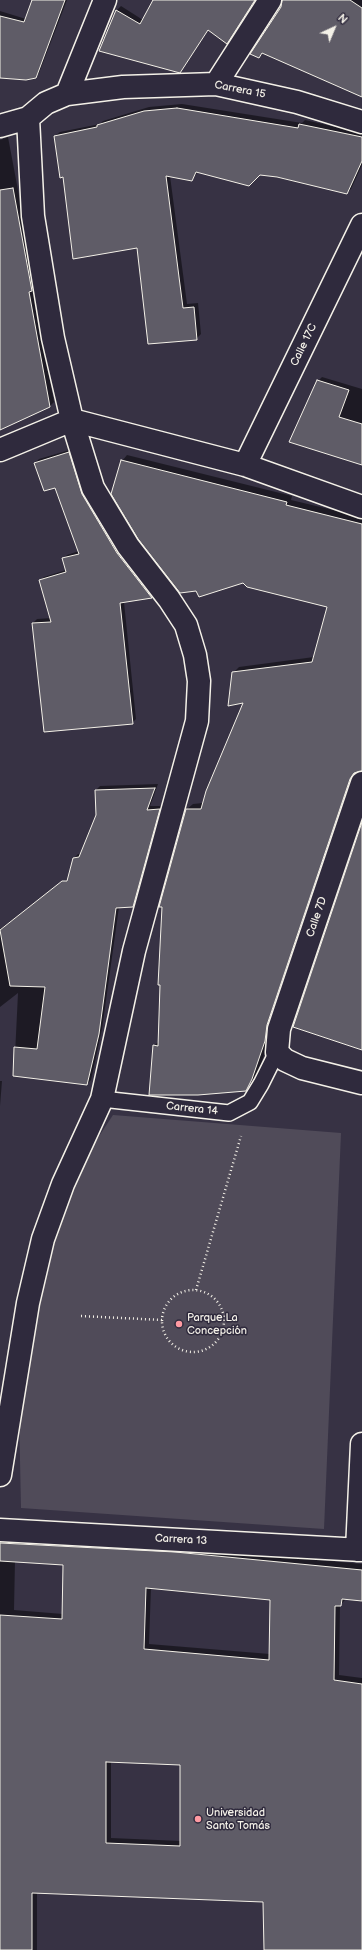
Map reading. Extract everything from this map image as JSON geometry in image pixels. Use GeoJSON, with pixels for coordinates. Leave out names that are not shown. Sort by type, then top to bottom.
{"type":"FeatureCollection","features":[{"type":"Feature","properties":{"kind":"street"},"geometry":{"type":"LineString","coordinates":[[67,94],[105,0]]}},
{"type":"Feature","properties":{"kind":"street"},"geometry":{"type":"LineString","coordinates":[[216,84],[270,0]]}},
{"type":"Feature","properties":{"kind":"street","name":"Carrera 15"},"geometry":{"type":"LineString","coordinates":[[28,118],[46,103],[67,94],[123,87],[216,84],[297,102],[362,122]]}},
{"type":"Feature","properties":{"kind":"street"},"geometry":{"type":"LineString","coordinates":[[0,126],[28,118],[33,216],[53,338],[72,420],[93,488],[128,546],[169,599],[186,625],[195,655],[199,681],[196,721],[134,951],[102,1099],[63,1184],[42,1239],[28,1303],[0,1475]]}},
{"type":"Feature","properties":{"kind":"street","name":"Calle 17C"},"geometry":{"type":"LineString","coordinates":[[245,465],[362,225]]}},
{"type":"Feature","properties":{"kind":"street"},"geometry":{"type":"LineString","coordinates":[[0,450],[72,420],[245,465],[362,507]]}},
{"type":"Feature","properties":{"kind":"street","name":"Calle 7D"},"geometry":{"type":"LineString","coordinates":[[277,1052],[279,1029],[362,783]]}},
{"type":"Feature","properties":{"kind":"street"},"geometry":{"type":"LineString","coordinates":[[277,1052],[284,1060],[302,1068],[362,1083]]}},
{"type":"Feature","properties":{"kind":"street"},"geometry":{"type":"LineString","coordinates":[[360,1550],[362,1444]]}},
{"type":"Feature","properties":{"kind":"street","name":"Carrera 13"},"geometry":{"type":"LineString","coordinates":[[0,1530],[360,1550]]}},
{"type":"Feature","properties":{"kind":"lane"},"geometry":{"type":"LineString","coordinates":[[250,1102],[277,1052]]}},
{"type":"Feature","properties":{"kind":"lane","name":"Carrera 14"},"geometry":{"type":"LineString","coordinates":[[102,1099],[229,1113],[250,1102]]}},
{"type":"Feature","properties":{"kind":"path"},"geometry":{"type":"LineString","coordinates":[[196,1290],[250,1102]]}},
{"type":"Feature","properties":{"kind":"path"},"geometry":{"type":"LineString","coordinates":[[196,1290],[206,1293],[214,1298],[220,1306],[224,1326],[220,1336],[214,1344],[205,1349],[195,1351],[185,1350],[176,1346],[169,1339],[164,1330],[162,1320],[164,1310],[173,1298],[186,1291],[196,1290]]}},
{"type":"Feature","properties":{"kind":"path"},"geometry":{"type":"LineString","coordinates":[[81,1316],[162,1320]]}},
{"type":"Feature","properties":{"kind":"shaded area","name":"Parque La Concepción"},"geometry":{"type":"Polygon","coordinates":[[[113,1115],[341,1133],[324,1529],[21,1508],[18,1364],[57,1200],[113,1115]]]}},
{"type":"Feature","properties":{"kind":"building"},"geometry":{"type":"Polygon","coordinates":[[[32,0],[65,0],[36,78],[26,80],[0,78],[0,16],[24,22],[32,0]]]}},
{"type":"Feature","properties":{"kind":"building"},"geometry":{"type":"Polygon","coordinates":[[[153,0],[255,0],[227,44],[208,30],[180,73],[99,51],[116,10],[140,24],[153,0]]]}},
{"type":"Feature","properties":{"kind":"building"},"geometry":{"type":"Polygon","coordinates":[[[282,0],[350,0],[362,8],[362,97],[262,53],[259,58],[250,54],[281,7],[282,0]]]}},
{"type":"Feature","properties":{"kind":"building"},"geometry":{"type":"Polygon","coordinates":[[[177,108],[298,128],[299,124],[362,137],[362,161],[347,194],[277,177],[260,175],[249,186],[196,172],[192,181],[166,176],[183,308],[194,307],[197,340],[148,344],[137,248],[73,259],[63,177],[60,178],[54,136],[97,127],[97,125],[144,111],[177,108]]]}},
{"type":"Feature","properties":{"kind":"building"},"geometry":{"type":"Polygon","coordinates":[[[13,188],[32,291],[29,292],[50,407],[0,430],[0,190],[13,188]]]}},
{"type":"Feature","properties":{"kind":"building"},"geometry":{"type":"Polygon","coordinates":[[[317,380],[349,390],[339,417],[362,424],[362,465],[289,442],[317,380]]]}},
{"type":"Feature","properties":{"kind":"building"},"geometry":{"type":"Polygon","coordinates":[[[69,452],[82,494],[117,553],[152,598],[120,603],[133,724],[44,732],[32,623],[51,622],[39,580],[66,572],[62,558],[79,554],[55,488],[44,491],[34,463],[69,452]]]}},
{"type":"Feature","properties":{"kind":"building"},"geometry":{"type":"Polygon","coordinates":[[[121,460],[287,502],[286,505],[362,524],[362,771],[354,773],[350,779],[267,1025],[265,1041],[252,1079],[246,1091],[198,1095],[149,1095],[153,1045],[158,1046],[160,985],[158,985],[162,907],[159,907],[186,809],[201,809],[206,791],[243,703],[228,706],[232,672],[312,662],[327,607],[247,587],[243,583],[199,597],[196,591],[180,593],[138,539],[111,494],[121,460]]]}},
{"type":"Feature","properties":{"kind":"building"},"geometry":{"type":"Polygon","coordinates":[[[155,788],[147,810],[160,809],[133,907],[116,908],[99,1034],[87,1085],[13,1076],[14,1047],[37,1049],[45,987],[10,986],[0,930],[62,881],[67,881],[73,858],[79,857],[96,815],[95,790],[155,788]]]}},
{"type":"Feature","properties":{"kind":"building"},"geometry":{"type":"Polygon","coordinates":[[[362,822],[362,1050],[293,1027],[362,822]]]}},
{"type":"Feature","properties":{"kind":"building"},"geometry":{"type":"Polygon","coordinates":[[[0,1543],[175,1552],[362,1570],[362,1601],[342,1599],[341,1606],[335,1606],[334,1680],[362,1684],[362,1950],[264,1950],[263,1902],[32,1893],[32,1950],[0,1950],[0,1615],[62,1619],[63,1565],[0,1561],[0,1543]],[[146,1588],[144,1649],[269,1660],[270,1600],[146,1588]],[[106,1762],[106,1843],[180,1846],[180,1765],[106,1762]]]}},
{"type":"Feature","properties":{"kind":"place","name":"Parque La Concepción"},"geometry":{"type":"Point","coordinates":[179,1324]}},
{"type":"Feature","properties":{"kind":"place","name":"Universidad Santo Tomás"},"geometry":{"type":"Point","coordinates":[198,1819]}}]}
